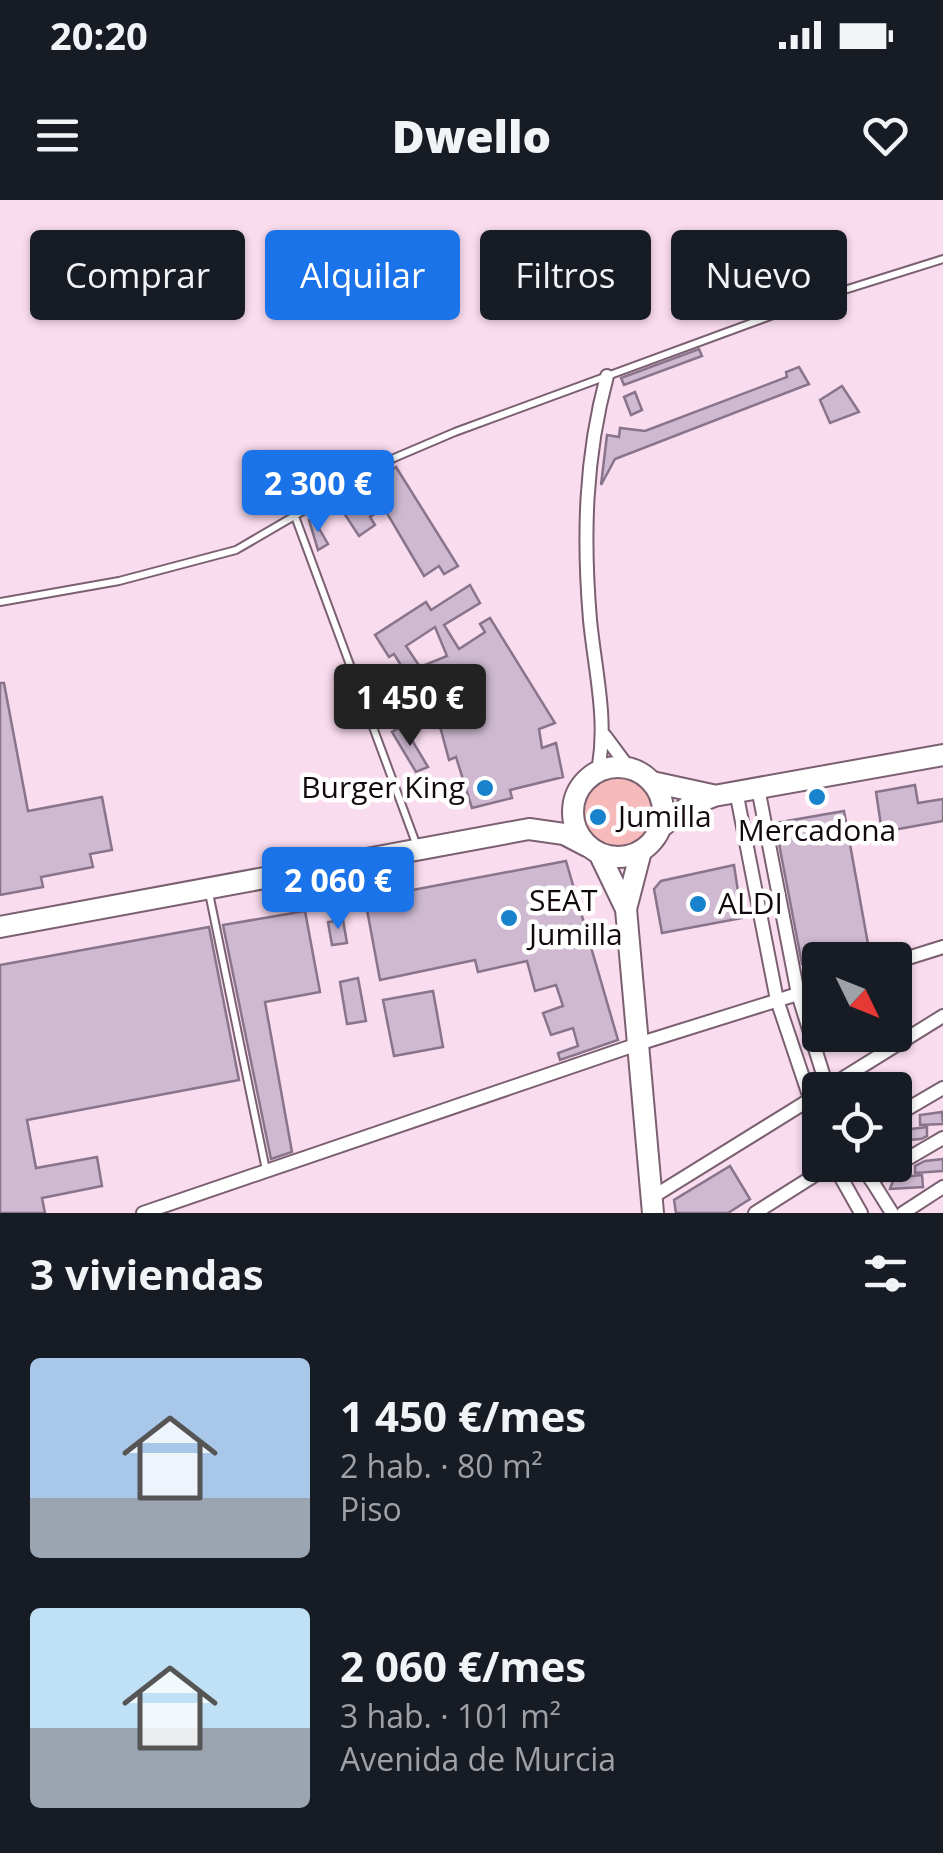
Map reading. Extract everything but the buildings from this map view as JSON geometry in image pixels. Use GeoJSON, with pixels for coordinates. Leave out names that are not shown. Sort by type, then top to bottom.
{"type":"FeatureCollection","features":[{"type":"Feature","properties":{"kind":"main road"},"geometry":{"type":"LineString","coordinates":[[652,1205],[626,909],[642,850],[660,827],[689,806],[714,796],[943,754]]}},
{"type":"Feature","properties":{"kind":"main road"},"geometry":{"type":"LineString","coordinates":[[529,829],[558,811],[598,772],[628,768],[652,782],[714,796]]}},
{"type":"Feature","properties":{"kind":"main road"},"geometry":{"type":"LineString","coordinates":[[652,782],[663,811],[660,827]]}},
{"type":"Feature","properties":{"kind":"main road"},"geometry":{"type":"LineString","coordinates":[[579,789],[573,818],[626,909]]}},
{"type":"Feature","properties":{"kind":"main road"},"geometry":{"type":"LineString","coordinates":[[0,927],[529,829],[564,834],[593,849],[628,856],[642,850]]}},
{"type":"Feature","properties":{"kind":"street"},"geometry":{"type":"LineString","coordinates":[[598,772],[605,736],[590,621],[586,506],[590,446],[607,376]]}},
{"type":"Feature","properties":{"kind":"street"},"geometry":{"type":"LineString","coordinates":[[605,736],[628,768]]}},
{"type":"Feature","properties":{"kind":"street"},"geometry":{"type":"LineString","coordinates":[[758,788],[817,1072]]}},
{"type":"Feature","properties":{"kind":"street"},"geometry":{"type":"LineString","coordinates":[[736,791],[777,1000],[812,1072]]}},
{"type":"Feature","properties":{"kind":"street"},"geometry":{"type":"LineString","coordinates":[[912,957],[943,947]]}},
{"type":"Feature","properties":{"kind":"street"},"geometry":{"type":"LineString","coordinates":[[143,1213],[638,1044],[802,993]]}},
{"type":"Feature","properties":{"kind":"street"},"geometry":{"type":"LineString","coordinates":[[854,1072],[943,1016]]}},
{"type":"Feature","properties":{"kind":"street"},"geometry":{"type":"LineString","coordinates":[[912,1106],[943,1088]]}},
{"type":"Feature","properties":{"kind":"street"},"geometry":{"type":"LineString","coordinates":[[652,1205],[802,1105]]}},
{"type":"Feature","properties":{"kind":"street"},"geometry":{"type":"LineString","coordinates":[[912,1156],[943,1138]]}},
{"type":"Feature","properties":{"kind":"street"},"geometry":{"type":"LineString","coordinates":[[755,1213],[805,1182]]}},
{"type":"Feature","properties":{"kind":"street"},"geometry":{"type":"LineString","coordinates":[[842,1182],[860,1213]]}},
{"type":"Feature","properties":{"kind":"street"},"geometry":{"type":"LineString","coordinates":[[873,1182],[892,1213]]}},
{"type":"Feature","properties":{"kind":"street"},"geometry":{"type":"LineString","coordinates":[[902,1213],[943,1188]]}},
{"type":"Feature","properties":{"kind":"lane"},"geometry":{"type":"LineString","coordinates":[[0,602],[119,581],[236,550],[296,519],[394,458],[822,297],[943,260]]}},
{"type":"Feature","properties":{"kind":"lane"},"geometry":{"type":"LineString","coordinates":[[296,519],[418,850]]}},
{"type":"Feature","properties":{"kind":"lane"},"geometry":{"type":"LineString","coordinates":[[208,888],[266,1171]]}},
{"type":"Feature","properties":{"kind":"shaded area"},"geometry":{"type":"Polygon","coordinates":[[[617,775],[643,786],[654,812],[643,838],[617,849],[591,838],[580,812],[591,786],[617,775]]]}},
{"type":"Feature","properties":{"kind":"place","name":"Burger King"},"geometry":{"type":"Point","coordinates":[485,788]}},
{"type":"Feature","properties":{"kind":"place","name":"Mercadona"},"geometry":{"type":"Point","coordinates":[817,797]}},
{"type":"Feature","properties":{"kind":"place","name":"Jumilla"},"geometry":{"type":"Point","coordinates":[598,817]}},
{"type":"Feature","properties":{"kind":"place","name":"ALDI"},"geometry":{"type":"Point","coordinates":[698,904]}},
{"type":"Feature","properties":{"kind":"place","name":"SEAT Jumilla"},"geometry":{"type":"Point","coordinates":[509,918]}}]}
